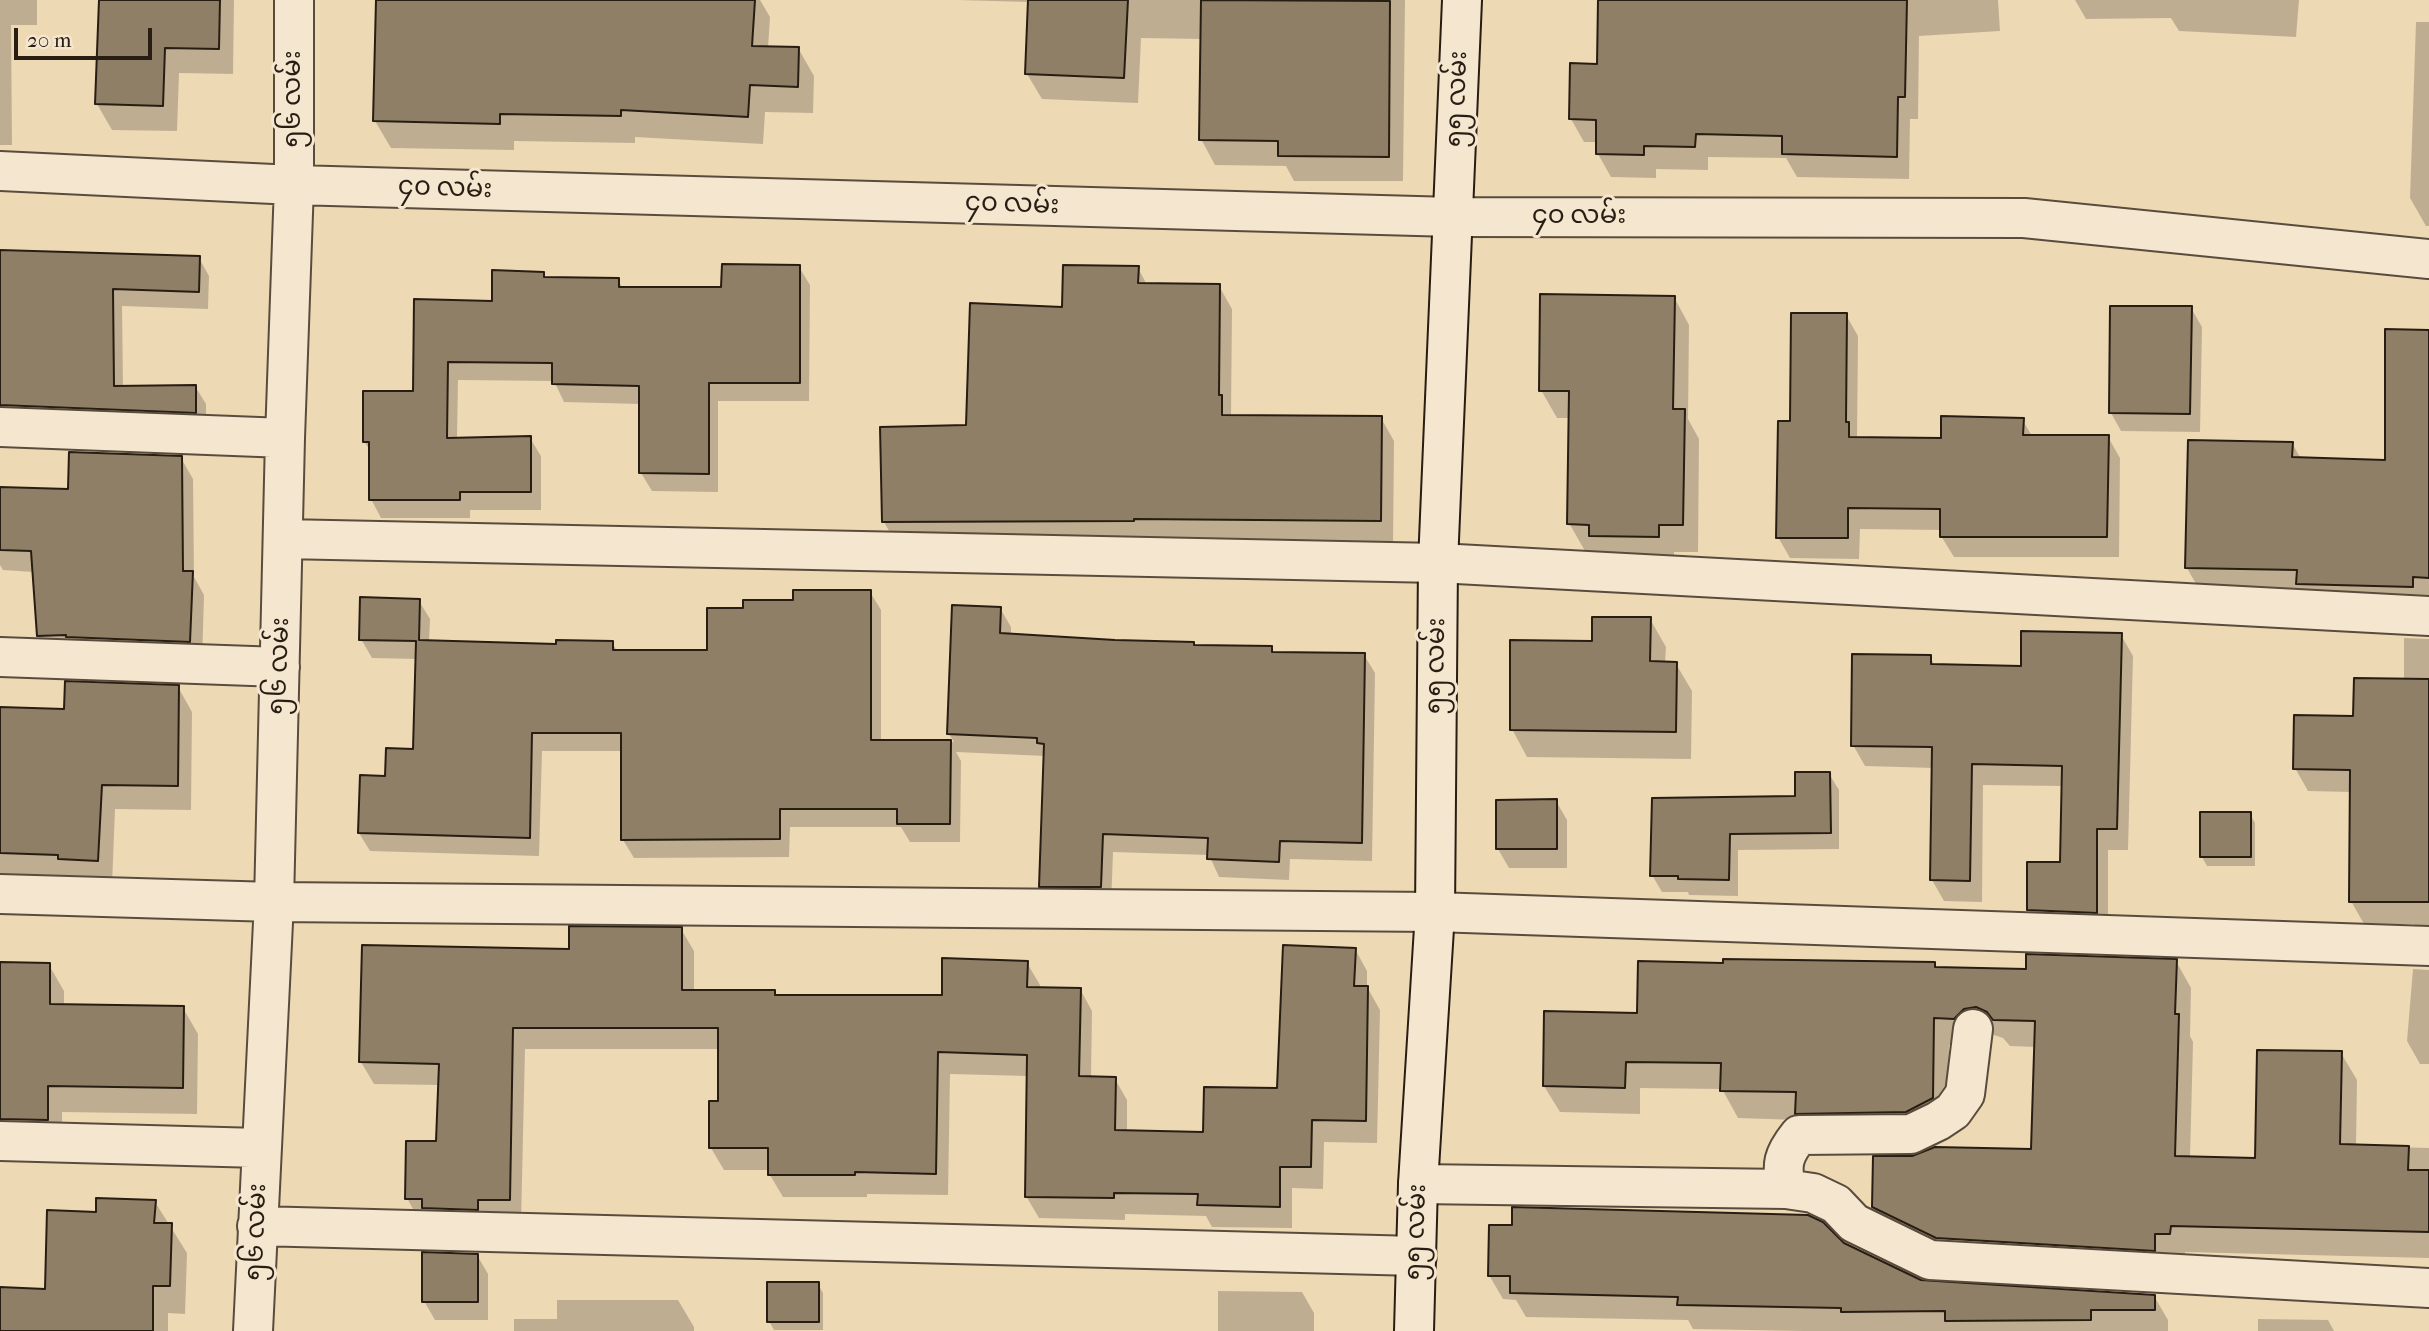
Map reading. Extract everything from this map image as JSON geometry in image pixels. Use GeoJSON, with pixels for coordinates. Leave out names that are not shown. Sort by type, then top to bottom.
{"type":"FeatureCollection","features":[{"type":"Feature","properties":{"kind":"street","name":"၅၆ လမ်း"},"geometry":{"type":"LineString","coordinates":[[253,1331],[274,902],[294,185],[294,0]]}},
{"type":"Feature","properties":{"kind":"street","name":"၅၅ လမ်း"},"geometry":{"type":"LineString","coordinates":[[1414,1331],[1418,1184],[1434,912],[1438,563],[1462,0]]}},
{"type":"Feature","properties":{"kind":"street","name":"၄၀ လမ်း"},"geometry":{"type":"LineString","coordinates":[[0,171],[294,185],[1453,216],[2024,218],[2429,259]]}},
{"type":"Feature","properties":{"kind":"street"},"geometry":{"type":"LineString","coordinates":[[0,427],[285,438]]}},
{"type":"Feature","properties":{"kind":"street"},"geometry":{"type":"LineString","coordinates":[[283,539],[1438,563],[2429,616]]}},
{"type":"Feature","properties":{"kind":"street"},"geometry":{"type":"LineString","coordinates":[[0,657],[279,667]]}},
{"type":"Feature","properties":{"kind":"street"},"geometry":{"type":"LineString","coordinates":[[0,894],[274,902],[1434,912],[2429,946]]}},
{"type":"Feature","properties":{"kind":"street"},"geometry":{"type":"LineString","coordinates":[[1786,1189],[1783,1172],[1786,1152],[1799,1135],[1911,1134],[1953,1111],[1965,1094],[1973,1029]]}},
{"type":"Feature","properties":{"kind":"street"},"geometry":{"type":"LineString","coordinates":[[0,1141],[260,1148]]}},
{"type":"Feature","properties":{"kind":"street"},"geometry":{"type":"LineString","coordinates":[[1418,1184],[1786,1189],[1813,1193],[1836,1203],[1854,1223],[1930,1260],[2429,1288]]}},
{"type":"Feature","properties":{"kind":"street"},"geometry":{"type":"LineString","coordinates":[[257,1226],[1417,1256]]}},
{"type":"Feature","properties":{"kind":"building"},"geometry":{"type":"Polygon","coordinates":[[[99,0],[220,0],[219,49],[165,48],[163,106],[95,104],[99,0]]]}},
{"type":"Feature","properties":{"kind":"building"},"geometry":{"type":"Polygon","coordinates":[[[376,0],[755,0],[752,46],[799,47],[798,87],[750,85],[748,117],[621,110],[621,116],[500,114],[500,124],[373,121],[376,0]]]}},
{"type":"Feature","properties":{"kind":"building"},"geometry":{"type":"Polygon","coordinates":[[[1028,0],[1128,0],[1124,78],[1025,74],[1028,0]]]}},
{"type":"Feature","properties":{"kind":"building"},"geometry":{"type":"Polygon","coordinates":[[[1201,0],[1390,1],[1389,157],[1278,156],[1278,141],[1199,140],[1201,0]]]}},
{"type":"Feature","properties":{"kind":"building"},"geometry":{"type":"Polygon","coordinates":[[[1598,0],[1907,0],[1905,97],[1898,97],[1897,157],[1782,154],[1782,136],[1696,134],[1695,147],[1644,146],[1644,155],[1596,154],[1596,120],[1569,119],[1570,63],[1597,64],[1598,0]]]}},
{"type":"Feature","properties":{"kind":"building"},"geometry":{"type":"Polygon","coordinates":[[[0,250],[200,256],[199,292],[113,289],[114,386],[196,385],[196,413],[0,405],[0,250]]]}},
{"type":"Feature","properties":{"kind":"building"},"geometry":{"type":"Polygon","coordinates":[[[722,264],[800,265],[800,383],[709,383],[709,474],[639,473],[639,386],[552,384],[552,363],[448,362],[447,438],[531,436],[531,492],[460,492],[460,500],[369,500],[369,442],[363,442],[363,391],[413,391],[414,299],[492,301],[492,270],[544,272],[544,277],[619,278],[619,287],[721,287],[722,264]]]}},
{"type":"Feature","properties":{"kind":"building"},"geometry":{"type":"Polygon","coordinates":[[[1063,265],[1139,266],[1138,283],[1220,284],[1219,395],[1222,395],[1222,415],[1382,416],[1381,521],[1134,519],[882,522],[880,427],[966,425],[970,303],[1062,307],[1063,265]]]}},
{"type":"Feature","properties":{"kind":"building"},"geometry":{"type":"Polygon","coordinates":[[[1540,294],[1675,296],[1673,409],[1685,409],[1683,525],[1659,525],[1659,537],[1589,536],[1589,525],[1567,524],[1569,391],[1539,391],[1540,294]]]}},
{"type":"Feature","properties":{"kind":"building"},"geometry":{"type":"Polygon","coordinates":[[[2110,306],[2192,306],[2190,414],[2109,413],[2110,306]]]}},
{"type":"Feature","properties":{"kind":"building"},"geometry":{"type":"Polygon","coordinates":[[[1791,313],[1847,313],[1846,422],[1849,422],[1849,437],[1941,438],[1941,416],[2024,418],[2023,435],[2109,435],[2107,537],[1940,537],[1940,509],[1848,508],[1848,538],[1776,538],[1778,421],[1790,421],[1791,313]]]}},
{"type":"Feature","properties":{"kind":"building"},"geometry":{"type":"Polygon","coordinates":[[[2385,329],[2429,330],[2429,578],[2413,577],[2413,587],[2296,584],[2297,570],[2185,568],[2188,440],[2293,442],[2292,457],[2385,460],[2385,329]]]}},
{"type":"Feature","properties":{"kind":"building"},"geometry":{"type":"Polygon","coordinates":[[[69,452],[182,456],[183,571],[193,571],[190,642],[66,635],[37,636],[31,551],[0,550],[0,487],[68,489],[69,452]]]}},
{"type":"Feature","properties":{"kind":"building"},"geometry":{"type":"Polygon","coordinates":[[[793,590],[871,590],[871,740],[951,740],[950,824],[897,824],[897,809],[780,809],[780,839],[621,840],[621,733],[532,733],[530,838],[358,833],[360,775],[385,776],[386,748],[413,749],[416,641],[359,640],[360,597],[420,599],[419,640],[556,644],[556,640],[613,641],[613,650],[707,650],[707,608],[743,608],[743,600],[793,600],[793,590]]]}},
{"type":"Feature","properties":{"kind":"building"},"geometry":{"type":"Polygon","coordinates":[[[952,605],[1001,607],[1000,633],[1194,642],[1194,645],[1272,646],[1272,652],[1365,653],[1362,843],[1280,841],[1279,862],[1207,859],[1208,838],[1103,834],[1101,887],[1039,887],[1044,744],[1037,743],[1037,738],[947,734],[952,605]]]}},
{"type":"Feature","properties":{"kind":"building"},"geometry":{"type":"Polygon","coordinates":[[[1592,617],[1651,617],[1650,661],[1677,662],[1676,732],[1510,730],[1510,640],[1592,641],[1592,617]]]}},
{"type":"Feature","properties":{"kind":"building"},"geometry":{"type":"Polygon","coordinates":[[[2021,631],[2122,633],[2117,829],[2097,829],[2097,913],[2027,910],[2027,862],[2060,862],[2062,766],[1972,764],[1970,881],[1930,880],[1932,747],[1851,746],[1852,654],[1931,655],[1931,664],[2021,666],[2021,631]]]}},
{"type":"Feature","properties":{"kind":"building"},"geometry":{"type":"Polygon","coordinates":[[[2354,678],[2429,679],[2429,902],[2349,902],[2350,770],[2293,769],[2294,715],[2353,716],[2354,678]]]}},
{"type":"Feature","properties":{"kind":"building"},"geometry":{"type":"Polygon","coordinates":[[[65,681],[179,685],[178,786],[102,785],[98,861],[58,859],[58,855],[0,853],[0,707],[64,709],[65,681]]]}},
{"type":"Feature","properties":{"kind":"building"},"geometry":{"type":"Polygon","coordinates":[[[1795,772],[1830,772],[1831,833],[1730,834],[1729,880],[1650,876],[1652,798],[1795,796],[1795,772]]]}},
{"type":"Feature","properties":{"kind":"building"},"geometry":{"type":"Polygon","coordinates":[[[1557,799],[1557,849],[1496,849],[1496,800],[1557,799]]]}},
{"type":"Feature","properties":{"kind":"building"},"geometry":{"type":"Polygon","coordinates":[[[2200,812],[2251,812],[2251,857],[2200,857],[2200,812]]]}},
{"type":"Feature","properties":{"kind":"building"},"geometry":{"type":"Polygon","coordinates":[[[569,926],[682,927],[682,990],[775,990],[775,995],[942,995],[942,958],[1028,961],[1027,987],[1081,988],[1079,1076],[1116,1077],[1115,1130],[1203,1132],[1204,1087],[1277,1088],[1283,945],[1356,948],[1354,986],[1368,986],[1366,1121],[1312,1120],[1311,1167],[1280,1167],[1280,1207],[1197,1205],[1198,1194],[1114,1193],[1114,1198],[1025,1197],[1027,1055],[938,1052],[936,1174],[855,1172],[855,1175],[768,1175],[768,1148],[709,1148],[709,1101],[718,1101],[718,1028],[513,1028],[510,1200],[478,1200],[478,1210],[422,1208],[422,1199],[405,1199],[406,1141],[436,1141],[439,1064],[359,1062],[362,945],[569,949],[569,926]]]}},
{"type":"Feature","properties":{"kind":"building"},"geometry":{"type":"Polygon","coordinates":[[[2026,954],[2177,959],[2175,1014],[2179,1014],[2175,1156],[2255,1158],[2257,1050],[2342,1051],[2340,1144],[2409,1146],[2408,1170],[2429,1170],[2429,1232],[2171,1226],[2170,1234],[2155,1234],[2155,1251],[1936,1238],[1872,1207],[1873,1156],[1912,1156],[1935,1147],[2031,1149],[2035,1021],[1993,1020],[1987,1012],[1976,1007],[1964,1009],[1954,1019],[1934,1018],[1933,1098],[1906,1112],[1795,1114],[1796,1092],[1720,1091],[1721,1063],[1626,1062],[1625,1088],[1543,1086],[1544,1011],[1637,1013],[1638,961],[1723,963],[1723,959],[1935,962],[1935,967],[2026,969],[2026,954]]]}},
{"type":"Feature","properties":{"kind":"building"},"geometry":{"type":"Polygon","coordinates":[[[0,962],[50,963],[50,1004],[184,1006],[183,1088],[48,1086],[48,1120],[0,1119],[0,962]]]}},
{"type":"Feature","properties":{"kind":"building"},"geometry":{"type":"Polygon","coordinates":[[[96,1198],[156,1200],[154,1223],[172,1223],[170,1286],[153,1286],[153,1331],[0,1331],[0,1287],[45,1289],[47,1210],[96,1212],[96,1198]]]}},
{"type":"Feature","properties":{"kind":"building"},"geometry":{"type":"Polygon","coordinates":[[[1512,1207],[1808,1215],[1823,1222],[1844,1243],[1921,1280],[2155,1295],[2155,1310],[2091,1310],[2091,1320],[1945,1321],[1945,1311],[1841,1312],[1841,1308],[1677,1305],[1678,1297],[1510,1293],[1510,1276],[1488,1276],[1489,1225],[1512,1225],[1512,1207]]]}},
{"type":"Feature","properties":{"kind":"building"},"geometry":{"type":"Polygon","coordinates":[[[422,1252],[478,1254],[478,1302],[422,1302],[422,1252]]]}},
{"type":"Feature","properties":{"kind":"building"},"geometry":{"type":"Polygon","coordinates":[[[767,1282],[819,1282],[819,1322],[767,1322],[767,1282]]]}}]}
